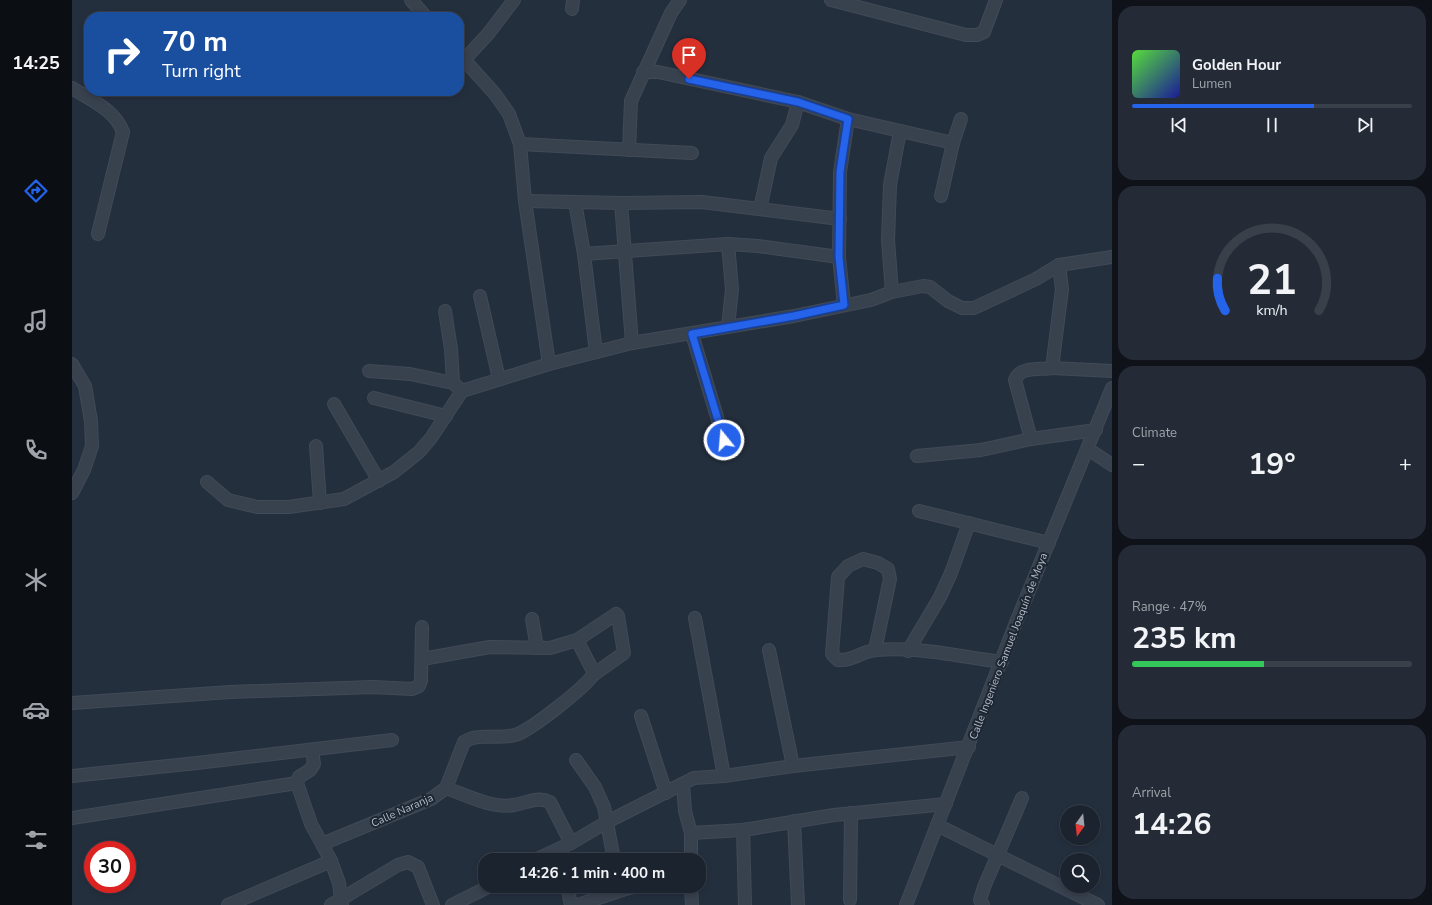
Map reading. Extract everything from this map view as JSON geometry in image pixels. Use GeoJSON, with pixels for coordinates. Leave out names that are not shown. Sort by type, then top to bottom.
{"type":"FeatureCollection","features":[{"type":"Feature","properties":{"kind":"street"},"geometry":{"type":"LineString","coordinates":[[464,54],[488,34],[514,0]]}},
{"type":"Feature","properties":{"kind":"street"},"geometry":{"type":"LineString","coordinates":[[629,150],[631,101],[671,13],[680,0]]}},
{"type":"Feature","properties":{"kind":"street"},"geometry":{"type":"LineString","coordinates":[[831,0],[966,34],[977,35],[984,32],[996,0]]}},
{"type":"Feature","properties":{"kind":"street"},"geometry":{"type":"LineString","coordinates":[[417,2],[423,12]]}},
{"type":"Feature","properties":{"kind":"street"},"geometry":{"type":"LineString","coordinates":[[464,60],[495,94],[509,114],[520,144],[525,201],[549,364]]}},
{"type":"Feature","properties":{"kind":"street"},"geometry":{"type":"LineString","coordinates":[[643,72],[658,72],[798,102],[848,119],[953,143]]}},
{"type":"Feature","properties":{"kind":"street"},"geometry":{"type":"LineString","coordinates":[[72,88],[84,96]]}},
{"type":"Feature","properties":{"kind":"street"},"geometry":{"type":"LineString","coordinates":[[85,96],[102,107],[119,121],[123,132],[98,234]]}},
{"type":"Feature","properties":{"kind":"street"},"geometry":{"type":"LineString","coordinates":[[760,209],[771,158],[792,125],[798,102]]}},
{"type":"Feature","properties":{"kind":"street"},"geometry":{"type":"LineString","coordinates":[[844,305],[839,257],[840,172],[848,119]]}},
{"type":"Feature","properties":{"kind":"street"},"geometry":{"type":"LineString","coordinates":[[942,196],[953,143],[961,119]]}},
{"type":"Feature","properties":{"kind":"street"},"geometry":{"type":"LineString","coordinates":[[892,292],[888,240],[890,186],[900,131]]}},
{"type":"Feature","properties":{"kind":"street"},"geometry":{"type":"LineString","coordinates":[[520,144],[692,153]]}},
{"type":"Feature","properties":{"kind":"street"},"geometry":{"type":"LineString","coordinates":[[525,201],[621,203],[702,202],[840,219]]}},
{"type":"Feature","properties":{"kind":"street"},"geometry":{"type":"LineString","coordinates":[[575,202],[584,254],[596,352]]}},
{"type":"Feature","properties":{"kind":"street"},"geometry":{"type":"LineString","coordinates":[[621,203],[632,343]]}},
{"type":"Feature","properties":{"kind":"street"},"geometry":{"type":"LineString","coordinates":[[584,254],[624,250],[728,244],[758,246],[839,257]]}},
{"type":"Feature","properties":{"kind":"street"},"geometry":{"type":"LineString","coordinates":[[728,244],[732,289],[728,327]]}},
{"type":"Feature","properties":{"kind":"street"},"geometry":{"type":"LineString","coordinates":[[369,371],[410,374],[458,387],[499,379],[549,364],[632,343],[794,316],[871,300],[892,292],[924,286],[930,288],[948,301],[962,308],[974,308],[1036,279],[1059,265],[1112,257]]}},
{"type":"Feature","properties":{"kind":"street"},"geometry":{"type":"LineString","coordinates":[[1052,368],[1062,288],[1059,265]]}},
{"type":"Feature","properties":{"kind":"street"},"geometry":{"type":"LineString","coordinates":[[480,296],[499,379]]}},
{"type":"Feature","properties":{"kind":"street"},"geometry":{"type":"LineString","coordinates":[[207,482],[228,500],[257,507],[289,507],[344,499],[394,472],[420,452],[446,416],[458,387],[446,311]]}},
{"type":"Feature","properties":{"kind":"street"},"geometry":{"type":"LineString","coordinates":[[692,334],[724,440]]}},
{"type":"Feature","properties":{"kind":"street"},"geometry":{"type":"LineString","coordinates":[[72,364],[85,386],[91,420],[92,446],[84,470],[72,493]]}},
{"type":"Feature","properties":{"kind":"street"},"geometry":{"type":"LineString","coordinates":[[1031,439],[1015,380],[1017,374],[1023,370],[1052,368],[1112,371]]}},
{"type":"Feature","properties":{"kind":"street","name":"Calle Ingeniero Samuel Joaquín de Moya"},"geometry":{"type":"LineString","coordinates":[[906,905],[1049,543],[1096,430],[1107,414],[1112,388]]}},
{"type":"Feature","properties":{"kind":"street"},"geometry":{"type":"LineString","coordinates":[[374,398],[446,416]]}},
{"type":"Feature","properties":{"kind":"street"},"geometry":{"type":"LineString","coordinates":[[334,404],[379,481]]}},
{"type":"Feature","properties":{"kind":"street"},"geometry":{"type":"LineString","coordinates":[[917,456],[981,450],[1031,439],[1096,430]]}},
{"type":"Feature","properties":{"kind":"street"},"geometry":{"type":"LineString","coordinates":[[316,446],[320,503]]}},
{"type":"Feature","properties":{"kind":"street"},"geometry":{"type":"LineString","coordinates":[[1088,449],[1112,464]]}},
{"type":"Feature","properties":{"kind":"street"},"geometry":{"type":"LineString","coordinates":[[919,512],[1049,543]]}},
{"type":"Feature","properties":{"kind":"street"},"geometry":{"type":"LineString","coordinates":[[908,651],[945,585],[969,523]]}},
{"type":"Feature","properties":{"kind":"street"},"geometry":{"type":"LineString","coordinates":[[875,650],[890,579],[888,569],[878,563],[863,559],[848,566],[838,577],[832,654],[838,660],[848,660],[875,650],[908,651],[1002,662]]}},
{"type":"Feature","properties":{"kind":"street","name":"Calle Naranja"},"geometry":{"type":"LineString","coordinates":[[322,844],[432,799],[446,788],[464,742],[470,738],[495,738],[516,735],[553,712],[593,675],[624,653],[618,616],[613,614],[577,640]]}},
{"type":"Feature","properties":{"kind":"street"},"geometry":{"type":"LineString","coordinates":[[695,618],[724,776]]}},
{"type":"Feature","properties":{"kind":"street"},"geometry":{"type":"LineString","coordinates":[[532,619],[537,648]]}},
{"type":"Feature","properties":{"kind":"street"},"geometry":{"type":"LineString","coordinates":[[72,703],[230,692],[373,687],[412,689],[419,686],[421,681],[422,627]]}},
{"type":"Feature","properties":{"kind":"street"},"geometry":{"type":"LineString","coordinates":[[422,659],[490,647],[550,648],[577,640],[593,671],[593,675]]}},
{"type":"Feature","properties":{"kind":"street"},"geometry":{"type":"LineString","coordinates":[[769,650],[793,766]]}},
{"type":"Feature","properties":{"kind":"street"},"geometry":{"type":"LineString","coordinates":[[641,716],[666,793]]}},
{"type":"Feature","properties":{"kind":"street"},"geometry":{"type":"LineString","coordinates":[[72,776],[392,740]]}},
{"type":"Feature","properties":{"kind":"street"},"geometry":{"type":"LineString","coordinates":[[561,853],[571,843],[607,822],[694,778],[724,776],[793,766],[969,747]]}},
{"type":"Feature","properties":{"kind":"street"},"geometry":{"type":"LineString","coordinates":[[312,750],[314,764],[310,770],[299,777],[297,783],[311,824],[331,861],[338,903],[398,865],[408,862],[418,867],[433,905]]}},
{"type":"Feature","properties":{"kind":"street"},"geometry":{"type":"LineString","coordinates":[[576,760],[595,787],[604,807],[613,853]]}},
{"type":"Feature","properties":{"kind":"street"},"geometry":{"type":"LineString","coordinates":[[72,818],[297,783]]}},
{"type":"Feature","properties":{"kind":"street"},"geometry":{"type":"LineString","coordinates":[[683,784],[685,811],[691,833],[691,853]]}},
{"type":"Feature","properties":{"kind":"street"},"geometry":{"type":"LineString","coordinates":[[446,788],[494,805],[513,806],[538,799],[550,802],[571,843]]}},
{"type":"Feature","properties":{"kind":"street"},"geometry":{"type":"LineString","coordinates":[[983,905],[980,900],[997,855],[1022,798]]}},
{"type":"Feature","properties":{"kind":"street"},"geometry":{"type":"LineString","coordinates":[[691,833],[743,830],[851,813],[946,804]]}},
{"type":"Feature","properties":{"kind":"street"},"geometry":{"type":"LineString","coordinates":[[850,900],[851,813]]}},
{"type":"Feature","properties":{"kind":"street"},"geometry":{"type":"LineString","coordinates":[[794,821],[798,905]]}},
{"type":"Feature","properties":{"kind":"street"},"geometry":{"type":"LineString","coordinates":[[938,825],[1098,905]]}},
{"type":"Feature","properties":{"kind":"street"},"geometry":{"type":"LineString","coordinates":[[743,830],[744,905]]}},
{"type":"Feature","properties":{"kind":"street"},"geometry":{"type":"LineString","coordinates":[[228,905],[331,861]]}},
{"type":"Feature","properties":{"kind":"street"},"geometry":{"type":"LineString","coordinates":[[452,905],[478,892]]}},
{"type":"Feature","properties":{"kind":"street"},"geometry":{"type":"LineString","coordinates":[[568,893],[571,905]]}},
{"type":"Feature","properties":{"kind":"street"},"geometry":{"type":"LineString","coordinates":[[578,905],[608,893]]}},
{"type":"Feature","properties":{"kind":"street"},"geometry":{"type":"LineString","coordinates":[[691,893],[692,905]]}},
{"type":"Feature","properties":{"kind":"route"},"geometry":{"type":"LineString","coordinates":[[689,79],[798,102],[848,119],[840,172],[841,234],[839,257],[844,305],[794,316],[692,334],[724,440]]}}]}
